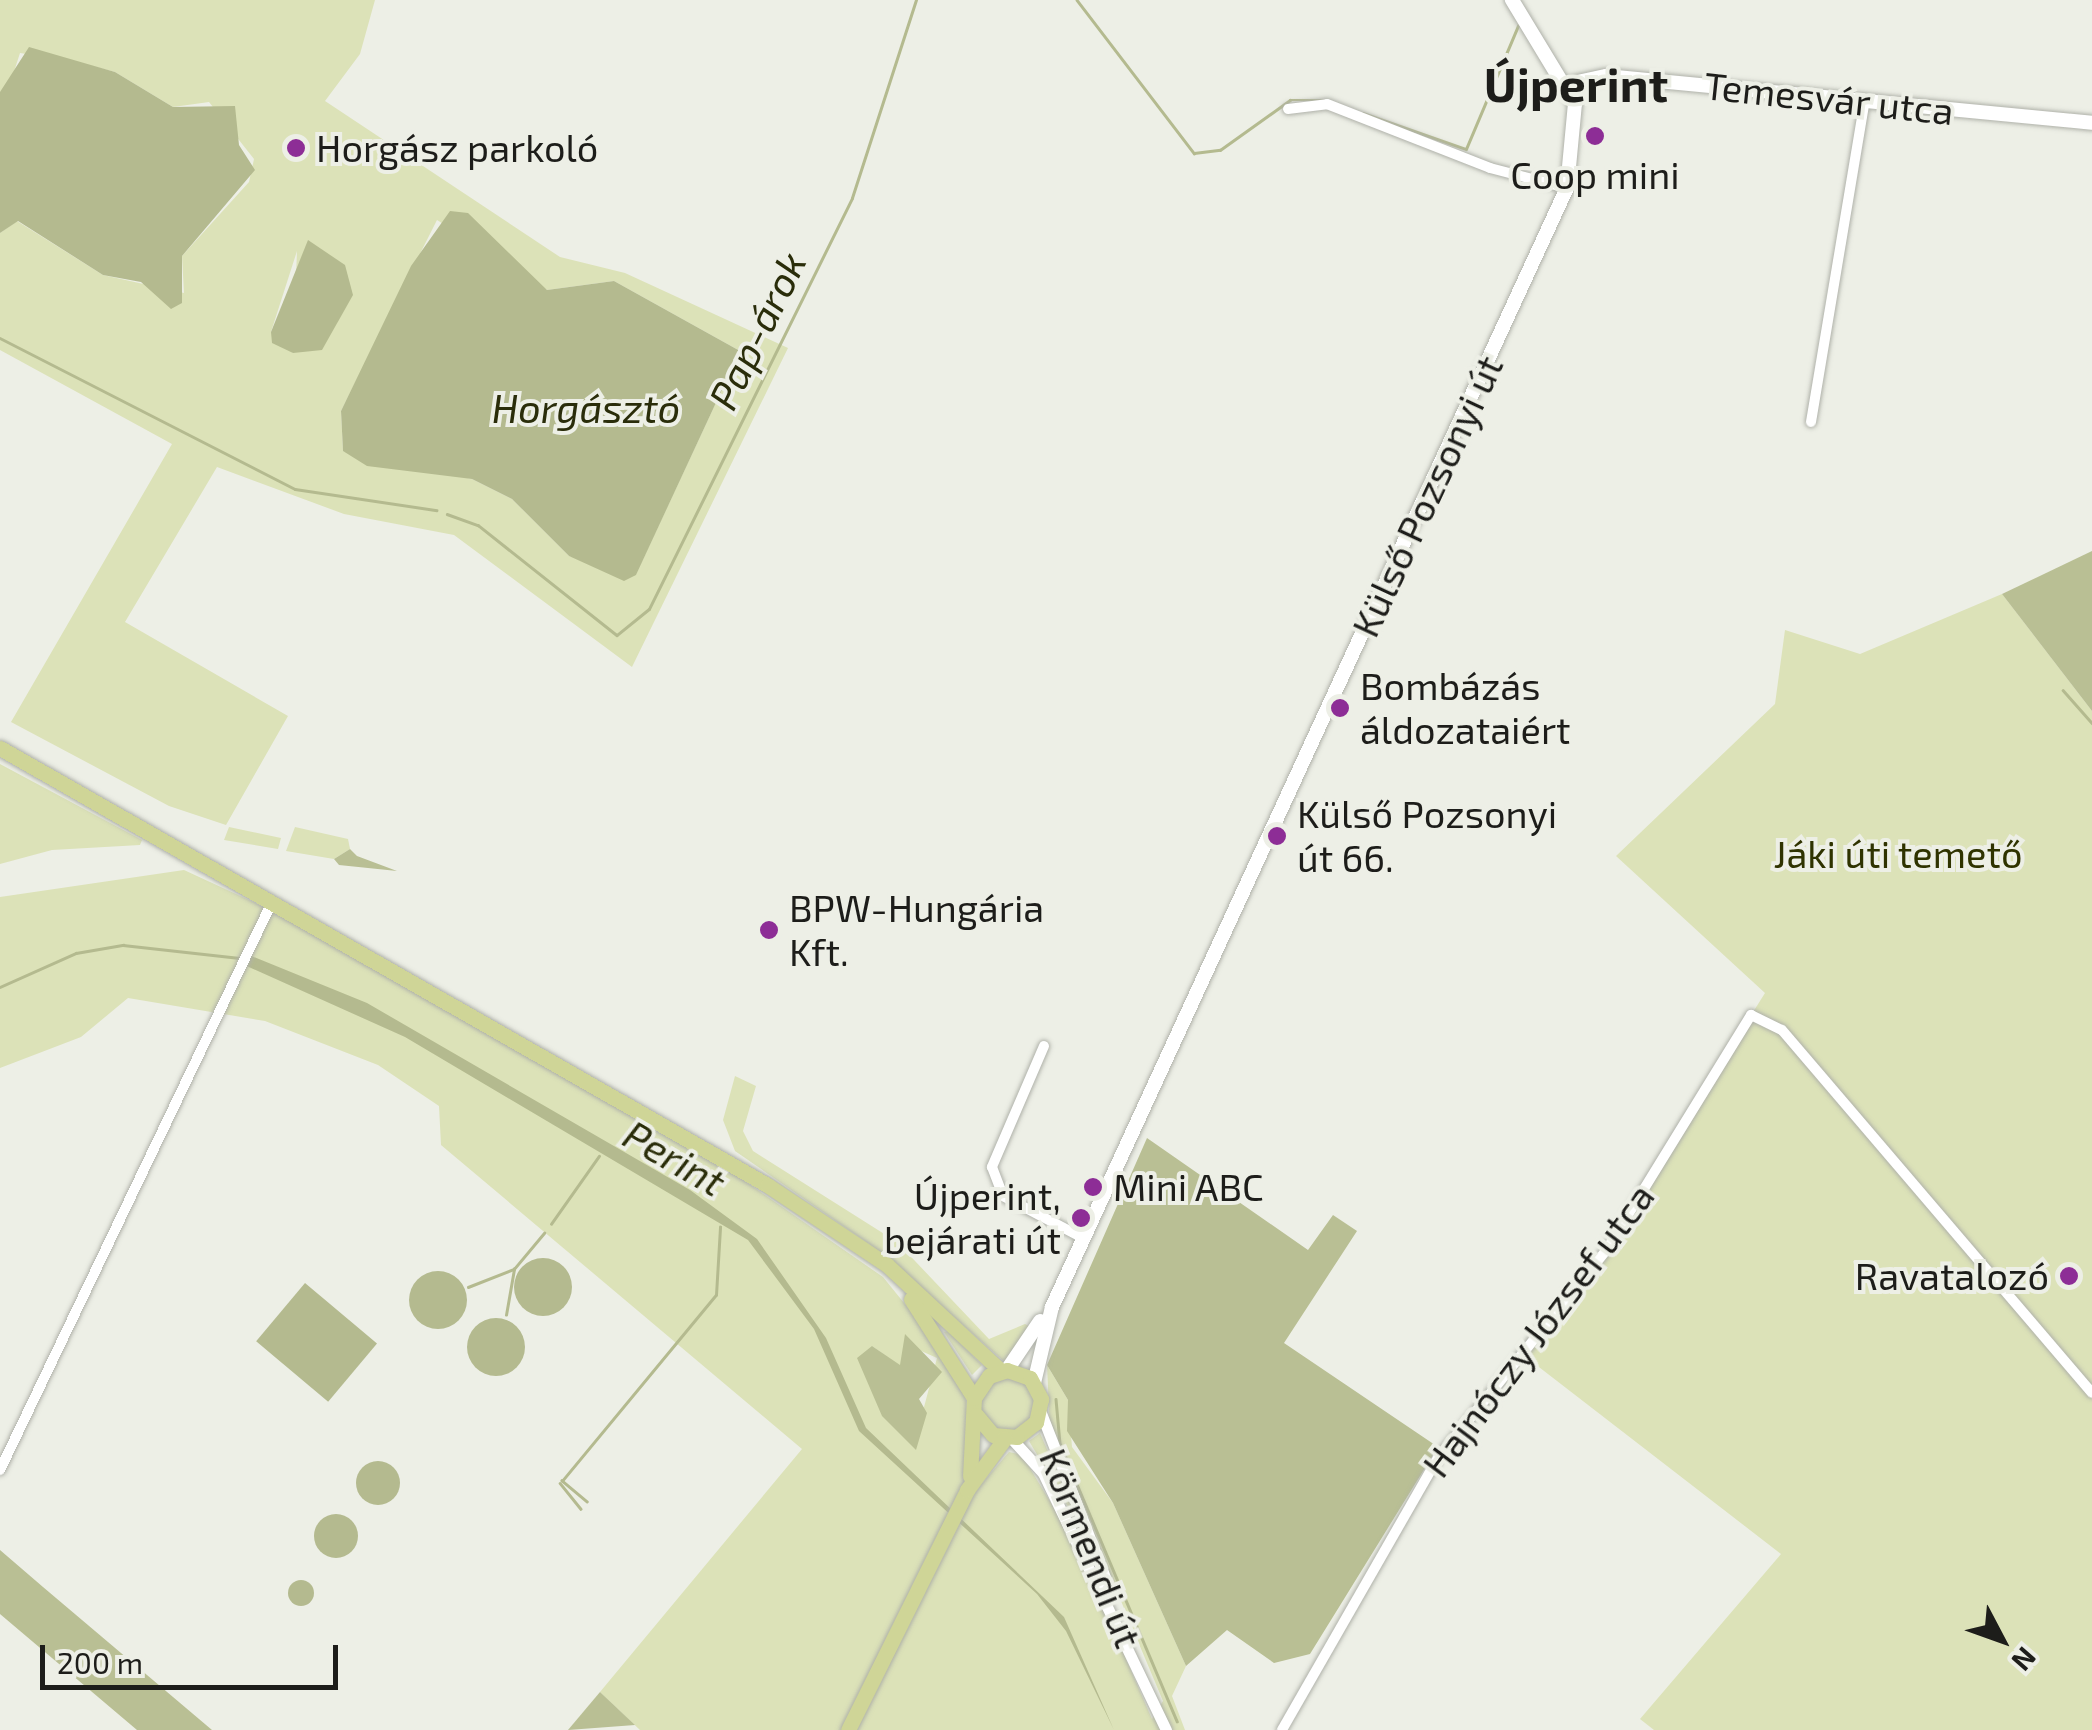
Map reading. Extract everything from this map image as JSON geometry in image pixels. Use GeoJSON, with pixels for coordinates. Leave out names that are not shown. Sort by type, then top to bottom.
{"type":"FeatureCollection","features":[{"type":"Feature","properties":{"kind":"main road"},"geometry":{"type":"LineString","coordinates":[[1512,0],[1568,84]]}},
{"type":"Feature","properties":{"kind":"main road","name":"Temesvár utca"},"geometry":{"type":"LineString","coordinates":[[1568,84],[1606,76],[2092,123]]}},
{"type":"Feature","properties":{"kind":"main road","name":"Külső Pozsonyi út"},"geometry":{"type":"LineString","coordinates":[[1063,1281],[1568,188],[1578,142],[1568,84]]}},
{"type":"Feature","properties":{"kind":"main road"},"geometry":{"type":"LineString","coordinates":[[0,748],[842,1234],[1004,1371],[1034,1383]]}},
{"type":"Feature","properties":{"kind":"main road"},"geometry":{"type":"LineString","coordinates":[[842,1234],[921,1310],[974,1404],[1008,1438]]}},
{"type":"Feature","properties":{"kind":"main road"},"geometry":{"type":"LineString","coordinates":[[966,1490],[974,1404],[1004,1371],[1063,1281]]}},
{"type":"Feature","properties":{"kind":"main road"},"geometry":{"type":"LineString","coordinates":[[848,1730],[966,1490],[1008,1438],[1040,1411],[1034,1383],[1063,1281]]}},
{"type":"Feature","properties":{"kind":"street"},"geometry":{"type":"LineString","coordinates":[[1811,422],[1866,101]]}},
{"type":"Feature","properties":{"kind":"street"},"geometry":{"type":"LineString","coordinates":[[1288,109],[1326,104],[1490,168],[1568,188]]}},
{"type":"Feature","properties":{"kind":"street"},"geometry":{"type":"LineString","coordinates":[[0,1470],[272,902]]}},
{"type":"Feature","properties":{"kind":"street","name":"Hajnóczy József utca"},"geometry":{"type":"LineString","coordinates":[[1282,1730],[1438,1458],[1607,1249],[1751,1015],[1782,1030],[2092,1394]]}},
{"type":"Feature","properties":{"kind":"street"},"geometry":{"type":"LineString","coordinates":[[1044,1046],[992,1166],[1003,1196],[1083,1238]]}},
{"type":"Feature","properties":{"kind":"street","name":"Körmendi út"},"geometry":{"type":"LineString","coordinates":[[1040,1411],[1166,1730]]}},
{"type":"Feature","properties":{"kind":"street","name":"Körmendi út"},"geometry":{"type":"LineString","coordinates":[[1008,1438],[1043,1473],[1146,1684]]}},
{"type":"Feature","properties":{"kind":"green space"},"geometry":{"type":"Polygon","coordinates":[[[0,0],[375,0],[360,54],[325,101],[560,257],[625,273],[788,348],[632,667],[454,535],[344,514],[217,467],[125,622],[288,716],[226,825],[169,806],[11,722],[172,444],[0,350],[0,233],[17,221],[103,275],[184,293],[182,256],[249,182],[254,159],[209,102],[173,107],[115,72],[73,61],[20,53],[0,115],[0,0]],[[437,220],[341,411],[343,451],[472,479],[512,499],[569,556],[636,574],[740,351],[614,281],[547,290],[437,220]],[[297,251],[271,332],[293,353],[297,251]]]}},
{"type":"Feature","properties":{"kind":"green space","name":"Jáki úti temető"},"geometry":{"type":"Polygon","coordinates":[[[2002,594],[2092,711],[2092,1730],[1654,1730],[1640,1719],[1781,1554],[1522,1354],[1585,1280],[1765,993],[1616,856],[1775,704],[1785,630],[1860,654],[2002,594]]]}},
{"type":"Feature","properties":{"kind":"green space"},"geometry":{"type":"Polygon","coordinates":[[[0,764],[142,840],[140,845],[52,850],[0,864],[0,764]]]}},
{"type":"Feature","properties":{"kind":"green space"},"geometry":{"type":"Polygon","coordinates":[[[229,827],[281,838],[278,849],[224,840],[229,827]]]}},
{"type":"Feature","properties":{"kind":"green space"},"geometry":{"type":"Polygon","coordinates":[[[295,827],[348,839],[350,849],[334,859],[286,851],[295,827]]]}},
{"type":"Feature","properties":{"kind":"green space"},"geometry":{"type":"Polygon","coordinates":[[[184,870],[292,920],[733,1173],[883,1277],[964,1377],[973,1494],[1009,1452],[1022,1455],[1078,1548],[1152,1719],[1163,1701],[1050,1432],[1047,1365],[1068,1400],[1072,1447],[1113,1503],[1186,1666],[1172,1696],[1185,1730],[640,1730],[600,1692],[802,1449],[441,1145],[439,1106],[378,1065],[265,1021],[128,998],[81,1037],[0,1068],[0,897],[184,870]],[[872,1346],[919,1426],[937,1358],[919,1350],[900,1366],[872,1346]]]}},
{"type":"Feature","properties":{"kind":"green space"},"geometry":{"type":"Polygon","coordinates":[[[735,1076],[756,1086],[743,1131],[753,1151],[897,1242],[989,1339],[1025,1324],[1035,1329],[1007,1364],[878,1250],[735,1151],[723,1120],[735,1076]]]}},
{"type":"Feature","properties":{"kind":"green space"},"geometry":{"type":"Polygon","coordinates":[[[948,1331],[982,1365],[972,1375],[944,1332],[948,1331]]]}},
{"type":"Feature","properties":{"kind":"green space"},"geometry":{"type":"Polygon","coordinates":[[[1007,1377],[1026,1385],[1034,1404],[1026,1423],[1007,1431],[988,1423],[980,1404],[988,1385],[1007,1377]]]}},
{"type":"Feature","properties":{"kind":"green space"},"geometry":{"type":"Polygon","coordinates":[[[1040,1433],[1074,1512],[1073,1515],[1029,1441],[1040,1433]]]}},
{"type":"Feature","properties":{"kind":"shaded area"},"geometry":{"type":"Polygon","coordinates":[[[2092,551],[2092,711],[2002,594],[2092,551]]]}},
{"type":"Feature","properties":{"kind":"shaded area"},"geometry":{"type":"Polygon","coordinates":[[[350,849],[357,856],[397,871],[339,865],[334,859],[350,849]]]}},
{"type":"Feature","properties":{"kind":"shaded area"},"geometry":{"type":"Polygon","coordinates":[[[1147,1138],[1308,1250],[1333,1215],[1357,1231],[1284,1343],[1438,1447],[1310,1654],[1274,1663],[1227,1630],[1186,1666],[1113,1503],[1067,1431],[1068,1400],[1047,1365],[1147,1138]]]}},
{"type":"Feature","properties":{"kind":"shaded area"},"geometry":{"type":"Polygon","coordinates":[[[905,1334],[942,1372],[919,1399],[927,1413],[916,1450],[882,1416],[857,1358],[872,1346],[900,1365],[905,1334]]]}},
{"type":"Feature","properties":{"kind":"shaded area"},"geometry":{"type":"Polygon","coordinates":[[[0,1550],[212,1730],[137,1730],[0,1614],[0,1550]]]}},
{"type":"Feature","properties":{"kind":"shaded area"},"geometry":{"type":"Polygon","coordinates":[[[600,1692],[635,1725],[568,1730],[600,1692]]]}},
{"type":"Feature","properties":{"kind":"water"},"geometry":{"type":"Polygon","coordinates":[[[29,47],[115,72],[173,107],[235,106],[239,145],[255,170],[182,256],[182,303],[171,309],[141,282],[103,275],[18,221],[0,233],[0,92],[29,47]]]}},
{"type":"Feature","properties":{"kind":"water","name":"Horgásztó"},"geometry":{"type":"Polygon","coordinates":[[[450,211],[468,213],[547,290],[614,281],[740,351],[636,575],[624,581],[569,556],[512,499],[472,479],[367,466],[343,451],[341,411],[411,266],[450,211]]]}},
{"type":"Feature","properties":{"kind":"water"},"geometry":{"type":"Polygon","coordinates":[[[308,240],[345,265],[353,295],[322,350],[293,353],[272,343],[271,332],[308,240]]]}},
{"type":"Feature","properties":{"kind":"water"},"geometry":{"type":"Polygon","coordinates":[[[244,953],[367,1003],[690,1190],[757,1239],[826,1338],[866,1428],[1064,1617],[1114,1730],[1066,1631],[1037,1594],[859,1431],[814,1329],[748,1240],[405,1037],[240,963],[244,953]]]}},
{"type":"Feature","properties":{"kind":"water"},"geometry":{"type":"Polygon","coordinates":[[[543,1258],[564,1266],[572,1287],[564,1308],[543,1316],[522,1308],[514,1287],[522,1266],[543,1258]]]}},
{"type":"Feature","properties":{"kind":"water"},"geometry":{"type":"Polygon","coordinates":[[[438,1271],[459,1279],[467,1300],[459,1321],[438,1329],[417,1321],[409,1300],[417,1279],[438,1271]]]}},
{"type":"Feature","properties":{"kind":"water"},"geometry":{"type":"Polygon","coordinates":[[[305,1283],[377,1343],[328,1402],[256,1341],[305,1283]]]}},
{"type":"Feature","properties":{"kind":"water"},"geometry":{"type":"Polygon","coordinates":[[[496,1318],[517,1326],[525,1347],[517,1368],[496,1376],[475,1368],[467,1347],[475,1326],[496,1318]]]}},
{"type":"Feature","properties":{"kind":"water"},"geometry":{"type":"Polygon","coordinates":[[[378,1461],[394,1467],[400,1483],[394,1499],[378,1505],[362,1499],[356,1483],[362,1467],[378,1461]]]}},
{"type":"Feature","properties":{"kind":"water"},"geometry":{"type":"Polygon","coordinates":[[[336,1514],[352,1520],[358,1536],[352,1552],[336,1558],[320,1552],[314,1536],[320,1520],[336,1514]]]}},
{"type":"Feature","properties":{"kind":"water"},"geometry":{"type":"Polygon","coordinates":[[[301,1580],[310,1584],[314,1593],[310,1602],[301,1606],[292,1602],[288,1593],[292,1584],[301,1580]]]}},
{"type":"Feature","properties":{"kind":"waterway","name":"Pap-árok"},"geometry":{"type":"LineString","coordinates":[[447,514],[478,525],[617,635],[649,609],[852,198],[916,0]]}},
{"type":"Feature","properties":{"kind":"waterway","name":"Pap-árok"},"geometry":{"type":"LineString","coordinates":[[1077,0],[1194,153],[1220,150],[1290,100],[1327,100]]}},
{"type":"Feature","properties":{"kind":"waterway","name":"Pap-árok"},"geometry":{"type":"LineString","coordinates":[[1363,113],[1466,149],[1518,26]]}},
{"type":"Feature","properties":{"kind":"waterway","name":"Pap-árok"},"geometry":{"type":"LineString","coordinates":[[0,338],[295,489],[436,510]]}},
{"type":"Feature","properties":{"kind":"waterway"},"geometry":{"type":"LineString","coordinates":[[2063,690],[2092,723]]}},
{"type":"Feature","properties":{"kind":"waterway","name":"Perint"},"geometry":{"type":"LineString","coordinates":[[0,987],[76,953],[123,945],[239,958]]}},
{"type":"Feature","properties":{"kind":"waterway"},"geometry":{"type":"LineString","coordinates":[[551,1224],[599,1156]]}},
{"type":"Feature","properties":{"kind":"waterway"},"geometry":{"type":"LineString","coordinates":[[587,1502],[562,1481],[716,1295],[720,1227]]}},
{"type":"Feature","properties":{"kind":"waterway"},"geometry":{"type":"LineString","coordinates":[[468,1287],[514,1269],[544,1233]]}},
{"type":"Feature","properties":{"kind":"waterway"},"geometry":{"type":"LineString","coordinates":[[506,1315],[514,1269]]}},
{"type":"Feature","properties":{"kind":"waterway"},"geometry":{"type":"LineString","coordinates":[[1056,1399],[1060,1444],[1177,1721]]}},
{"type":"Feature","properties":{"kind":"waterway"},"geometry":{"type":"LineString","coordinates":[[560,1483],[581,1509]]}},
{"type":"Feature","properties":{"kind":"place","name":"Coop mini"},"geometry":{"type":"Point","coordinates":[1595,136]}},
{"type":"Feature","properties":{"kind":"place","name":"Horgász parkoló"},"geometry":{"type":"Point","coordinates":[296,148]}},
{"type":"Feature","properties":{"kind":"place","name":"Bombázás áldozataiért"},"geometry":{"type":"Point","coordinates":[1340,708]}},
{"type":"Feature","properties":{"kind":"place","name":"Külső Pozsonyi út 66."},"geometry":{"type":"Point","coordinates":[1277,836]}},
{"type":"Feature","properties":{"kind":"place","name":"BPW-Hungária Kft."},"geometry":{"type":"Point","coordinates":[769,930]}},
{"type":"Feature","properties":{"kind":"place","name":"Mini ABC"},"geometry":{"type":"Point","coordinates":[1093,1187]}},
{"type":"Feature","properties":{"kind":"place","name":"Újperint, bejárati út"},"geometry":{"type":"Point","coordinates":[1081,1218]}},
{"type":"Feature","properties":{"kind":"place","name":"Ravatalozó"},"geometry":{"type":"Point","coordinates":[2069,1276]}},
{"type":"Feature","properties":{"kind":"district","name":"Újperint"},"geometry":{"type":"Point","coordinates":[1576,84]}}]}
